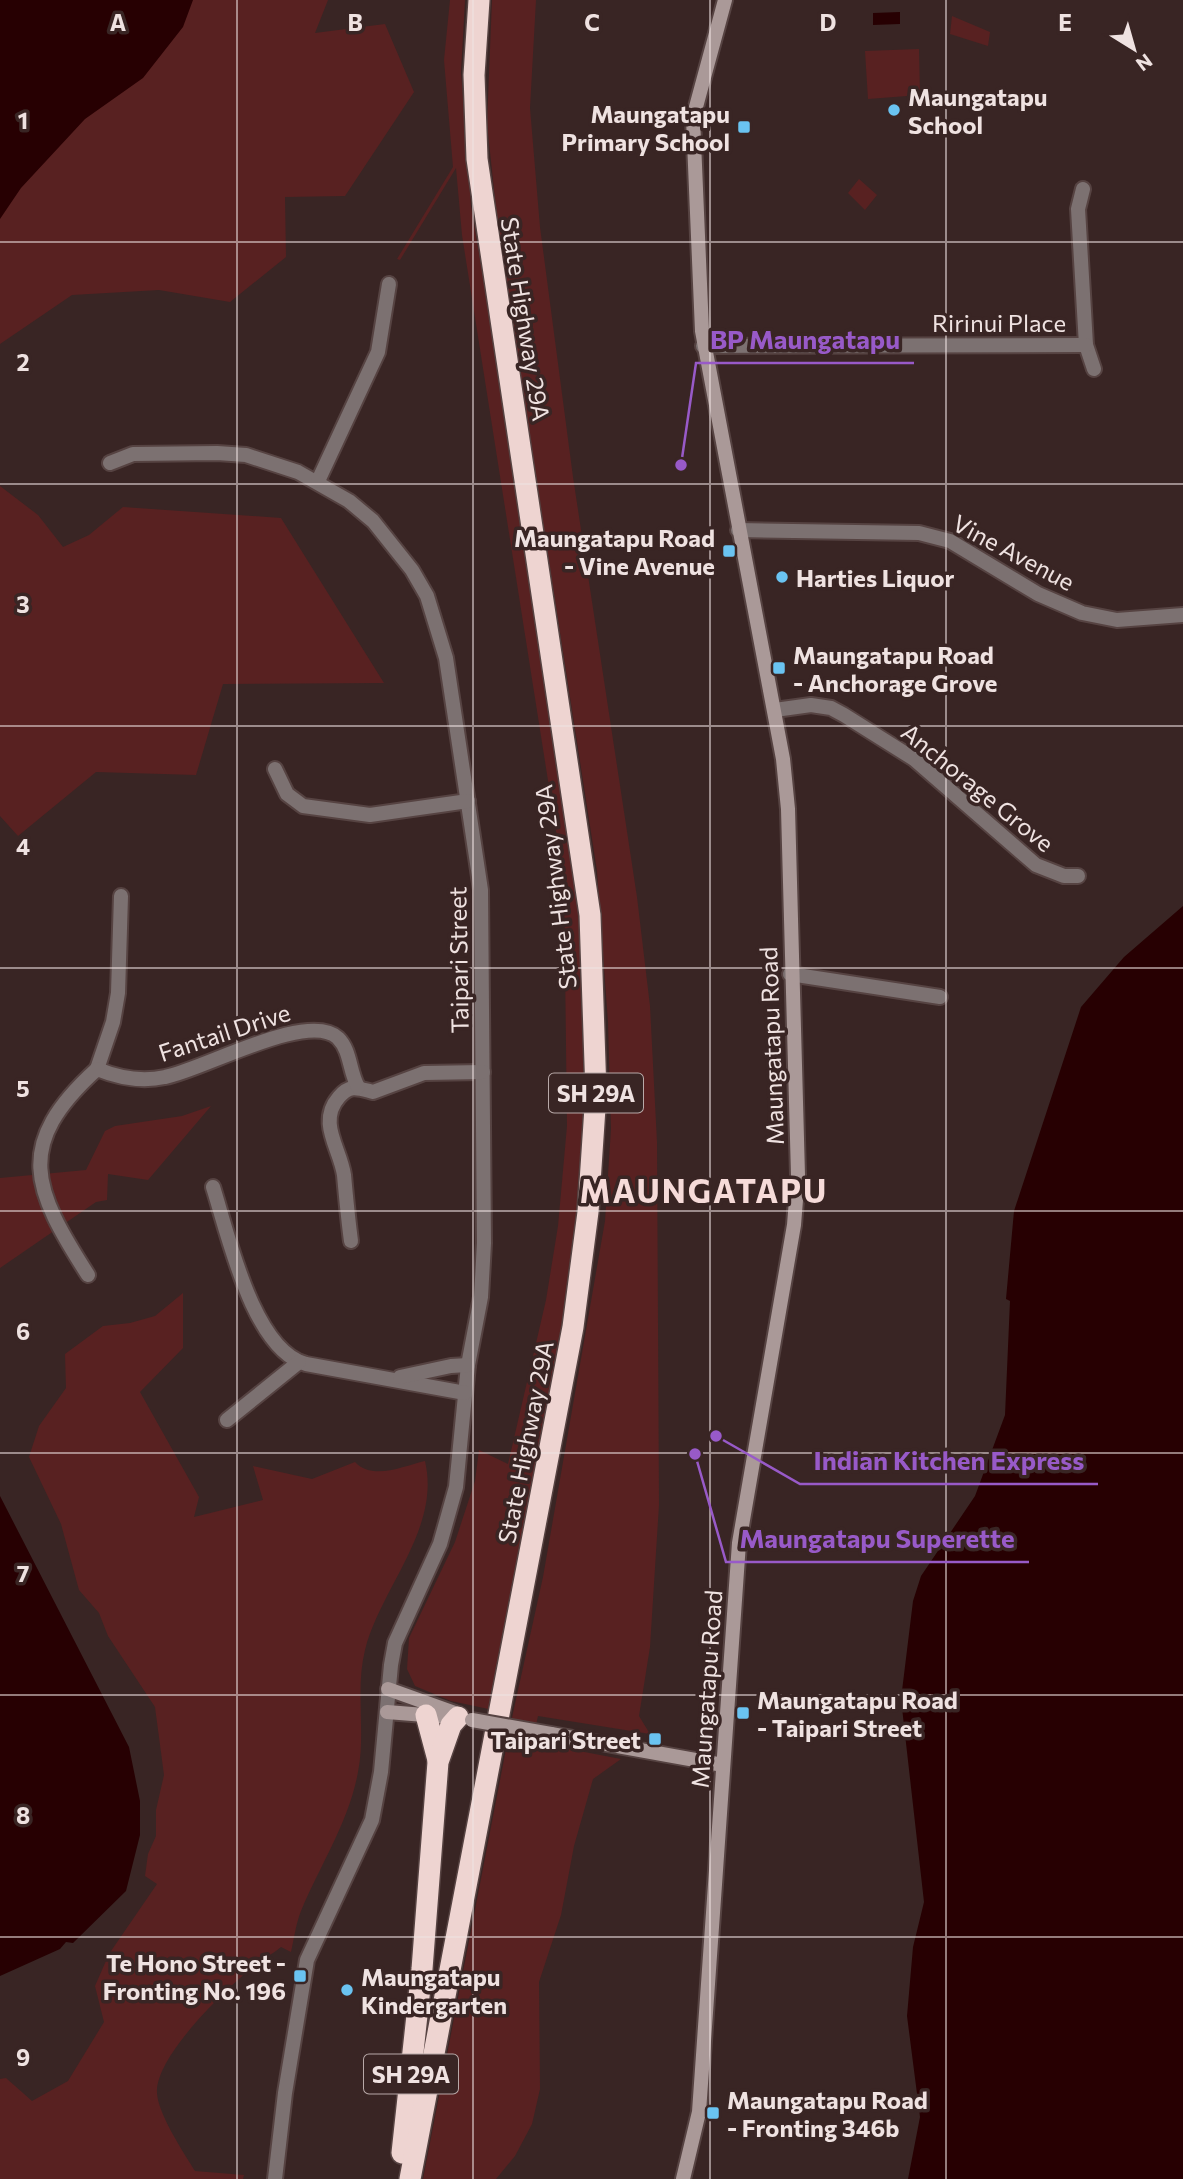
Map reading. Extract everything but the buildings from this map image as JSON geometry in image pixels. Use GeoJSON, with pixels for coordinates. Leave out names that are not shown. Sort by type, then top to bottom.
{"type":"FeatureCollection","features":[{"type":"Feature","properties":{"kind":"highway","name":"State Highway 29A"},"geometry":{"type":"LineString","coordinates":[[410,2179],[573,1327],[589,1212],[596,1093],[590,915],[478,171],[474,75],[479,0]]}},
{"type":"Feature","properties":{"kind":"highway","name":"SH 29A"},"geometry":{"type":"LineString","coordinates":[[426,1715],[438,1762]]}},
{"type":"Feature","properties":{"kind":"highway","name":"SH 29A"},"geometry":{"type":"LineString","coordinates":[[399,2179],[422,1969],[438,1762],[451,1725],[465,1718]]}},
{"type":"Feature","properties":{"kind":"street","name":"Maungatapu Road"},"geometry":{"type":"LineString","coordinates":[[683,2179],[699,2112],[739,1543],[794,1225],[798,1175],[790,974],[788,809],[775,710],[703,346],[694,118],[725,0]]}},
{"type":"Feature","properties":{"kind":"street","name":"Ririnui Place"},"geometry":{"type":"LineString","coordinates":[[1083,189],[1078,209],[1086,345],[1094,369]]}},
{"type":"Feature","properties":{"kind":"street"},"geometry":{"type":"LineString","coordinates":[[318,481],[378,352],[389,284]]}},
{"type":"Feature","properties":{"kind":"street","name":"Ririnui Place"},"geometry":{"type":"LineString","coordinates":[[703,346],[1086,345]]}},
{"type":"Feature","properties":{"kind":"street","name":"Taipari Street"},"geometry":{"type":"LineString","coordinates":[[110,463],[133,454],[149,453],[246,455],[318,481],[373,521],[412,570],[427,596],[446,658],[481,890],[484,1243],[481,1297],[468,1365],[461,1451],[448,1522],[402,1624],[391,1665],[382,1772],[372,1820],[307,1959],[285,2093],[275,2179]]}},
{"type":"Feature","properties":{"kind":"street","name":"Vine Avenue"},"geometry":{"type":"LineString","coordinates":[[738,530],[919,533],[950,541],[1038,594],[1082,613],[1117,620],[1183,615]]}},
{"type":"Feature","properties":{"kind":"street","name":"Anchorage Grove"},"geometry":{"type":"LineString","coordinates":[[775,710],[811,705],[831,708],[844,715],[914,759],[1036,865],[1065,876],[1078,876]]}},
{"type":"Feature","properties":{"kind":"street"},"geometry":{"type":"LineString","coordinates":[[275,769],[287,794],[303,806],[370,815],[468,801]]}},
{"type":"Feature","properties":{"kind":"street"},"geometry":{"type":"LineString","coordinates":[[88,1275],[55,1222],[39,1163],[43,1138],[54,1114],[97,1069],[113,1022],[118,993],[121,896]]}},
{"type":"Feature","properties":{"kind":"street"},"geometry":{"type":"LineString","coordinates":[[790,974],[940,997]]}},
{"type":"Feature","properties":{"kind":"street","name":"Fantail Drive"},"geometry":{"type":"LineString","coordinates":[[97,1069],[118,1077],[163,1078],[192,1071],[286,1035],[322,1029],[333,1034],[346,1048],[352,1076],[358,1087]]}},
{"type":"Feature","properties":{"kind":"street"},"geometry":{"type":"LineString","coordinates":[[351,1241],[344,1175],[329,1123],[331,1109],[345,1091],[358,1087],[373,1092],[424,1073],[483,1072]]}},
{"type":"Feature","properties":{"kind":"street"},"geometry":{"type":"LineString","coordinates":[[213,1187],[235,1262],[261,1320],[281,1350],[299,1362],[465,1393]]}},
{"type":"Feature","properties":{"kind":"street"},"geometry":{"type":"LineString","coordinates":[[227,1420],[299,1362]]}},
{"type":"Feature","properties":{"kind":"street"},"geometry":{"type":"LineString","coordinates":[[392,1378],[468,1365]]}},
{"type":"Feature","properties":{"kind":"street"},"geometry":{"type":"LineString","coordinates":[[388,1689],[465,1718]]}},
{"type":"Feature","properties":{"kind":"street"},"geometry":{"type":"LineString","coordinates":[[387,1712],[465,1718],[723,1765]]}},
{"type":"Feature","properties":{"kind":"shaded area"},"geometry":{"type":"Polygon","coordinates":[[[0,0],[193,0],[183,27],[143,78],[85,119],[21,188],[0,219],[0,0]]]}},
{"type":"Feature","properties":{"kind":"shaded area"},"geometry":{"type":"Polygon","coordinates":[[[133,0],[328,0],[315,33],[385,24],[414,92],[345,196],[285,197],[286,257],[230,302],[159,290],[72,295],[0,344],[0,110],[133,0]]]}},
{"type":"Feature","properties":{"kind":"shaded area"},"geometry":{"type":"Polygon","coordinates":[[[450,0],[465,0],[461,72],[471,206],[530,555],[585,927],[589,1059],[582,1212],[571,1292],[493,1710],[451,1701],[415,1686],[407,1669],[409,1638],[455,1542],[475,1481],[479,1450],[508,1464],[546,1300],[558,1226],[567,1126],[564,882],[462,235],[456,168],[400,260],[397,259],[453,167],[444,60],[450,0]]]}},
{"type":"Feature","properties":{"kind":"shaded area"},"geometry":{"type":"Polygon","coordinates":[[[492,0],[536,0],[530,108],[540,227],[573,477],[637,897],[650,1006],[657,1142],[659,1505],[650,1647],[639,1716],[650,1734],[538,1716],[532,1742],[621,1759],[593,1779],[574,1846],[561,1915],[539,1982],[540,2089],[532,2124],[515,2156],[496,2179],[423,2179],[513,1713],[543,1577],[605,1221],[611,1129],[608,1022],[597,871],[500,245],[487,124],[492,0]]]}},
{"type":"Feature","properties":{"kind":"shaded area"},"geometry":{"type":"Polygon","coordinates":[[[900,12],[900,24],[873,25],[873,13],[900,12]]]}},
{"type":"Feature","properties":{"kind":"shaded area"},"geometry":{"type":"Polygon","coordinates":[[[952,16],[990,32],[988,46],[950,34],[952,16]]]}},
{"type":"Feature","properties":{"kind":"shaded area"},"geometry":{"type":"Polygon","coordinates":[[[919,49],[920,95],[868,99],[865,51],[919,49]]]}},
{"type":"Feature","properties":{"kind":"shaded area"},"geometry":{"type":"Polygon","coordinates":[[[859,179],[877,195],[865,210],[848,193],[859,179]]]}},
{"type":"Feature","properties":{"kind":"shaded area"},"geometry":{"type":"Polygon","coordinates":[[[0,486],[38,515],[63,547],[89,535],[123,507],[281,518],[384,683],[223,684],[196,775],[96,772],[18,836],[0,816],[0,486]]]}},
{"type":"Feature","properties":{"kind":"shaded area"},"geometry":{"type":"Polygon","coordinates":[[[1183,906],[1183,2179],[908,2179],[920,2117],[907,2016],[913,1947],[924,1902],[901,1699],[913,1601],[921,1576],[975,1496],[1005,1415],[1010,1301],[1006,1299],[1014,1211],[1081,1007],[1124,957],[1183,906]]]}},
{"type":"Feature","properties":{"kind":"shaded area"},"geometry":{"type":"Polygon","coordinates":[[[211,1106],[148,1180],[108,1174],[107,1200],[96,1202],[0,1268],[0,1178],[86,1170],[105,1131],[115,1126],[182,1116],[211,1106]]]}},
{"type":"Feature","properties":{"kind":"shaded area"},"geometry":{"type":"Polygon","coordinates":[[[183,1293],[183,1348],[140,1392],[199,1497],[194,1517],[263,1500],[253,1466],[312,1479],[355,1462],[370,1471],[379,1471],[425,1461],[428,1486],[425,1510],[417,1534],[383,1603],[365,1650],[361,1680],[360,1757],[354,1790],[341,1826],[301,1911],[291,1952],[281,1947],[257,1963],[227,1990],[180,2042],[159,2078],[158,2102],[172,2133],[195,2171],[244,2175],[243,2179],[0,2179],[0,2079],[6,2078],[32,2101],[68,2081],[104,2022],[95,1986],[109,1954],[157,1884],[145,1876],[148,1854],[156,1836],[156,1810],[164,1775],[155,1707],[108,1636],[99,1613],[79,1590],[61,1524],[29,1457],[39,1426],[66,1388],[65,1354],[103,1326],[130,1323],[155,1316],[183,1293]]]}},
{"type":"Feature","properties":{"kind":"shaded area"},"geometry":{"type":"Polygon","coordinates":[[[0,1496],[129,1747],[140,1801],[140,1835],[126,1891],[73,1943],[66,1942],[60,1949],[0,1976],[0,1496]]]}},
{"type":"Feature","properties":{"kind":"place","name":"Maungatapu School"},"geometry":{"type":"Point","coordinates":[894,110]}},
{"type":"Feature","properties":{"kind":"place","name":"Maungatapu Primary School"},"geometry":{"type":"Point","coordinates":[744,127]}},
{"type":"Feature","properties":{"kind":"place","name":"BP Maungatapu"},"geometry":{"type":"Point","coordinates":[681,465]}},
{"type":"Feature","properties":{"kind":"place","name":"Maungatapu Road - Vine Avenue"},"geometry":{"type":"Point","coordinates":[729,551]}},
{"type":"Feature","properties":{"kind":"place","name":"Harties Liquor"},"geometry":{"type":"Point","coordinates":[782,577]}},
{"type":"Feature","properties":{"kind":"place","name":"Maungatapu Road - Anchorage Grove"},"geometry":{"type":"Point","coordinates":[779,668]}},
{"type":"Feature","properties":{"kind":"place","name":"Indian Kitchen Express"},"geometry":{"type":"Point","coordinates":[716,1436]}},
{"type":"Feature","properties":{"kind":"place","name":"Maungatapu Superette"},"geometry":{"type":"Point","coordinates":[695,1454]}},
{"type":"Feature","properties":{"kind":"place","name":"Maungatapu Road - Taipari Street"},"geometry":{"type":"Point","coordinates":[743,1713]}},
{"type":"Feature","properties":{"kind":"place","name":"Taipari Street"},"geometry":{"type":"Point","coordinates":[655,1739]}},
{"type":"Feature","properties":{"kind":"place","name":"Te Hono Street - Fronting No. 196"},"geometry":{"type":"Point","coordinates":[300,1976]}},
{"type":"Feature","properties":{"kind":"place","name":"Maungatapu Kindergarten"},"geometry":{"type":"Point","coordinates":[347,1990]}},
{"type":"Feature","properties":{"kind":"place","name":"Maungatapu Road - Fronting 346b"},"geometry":{"type":"Point","coordinates":[713,2113]}},
{"type":"Feature","properties":{"kind":"district","name":"MAUNGATAPU"},"geometry":{"type":"Point","coordinates":[704,1190]}}]}
